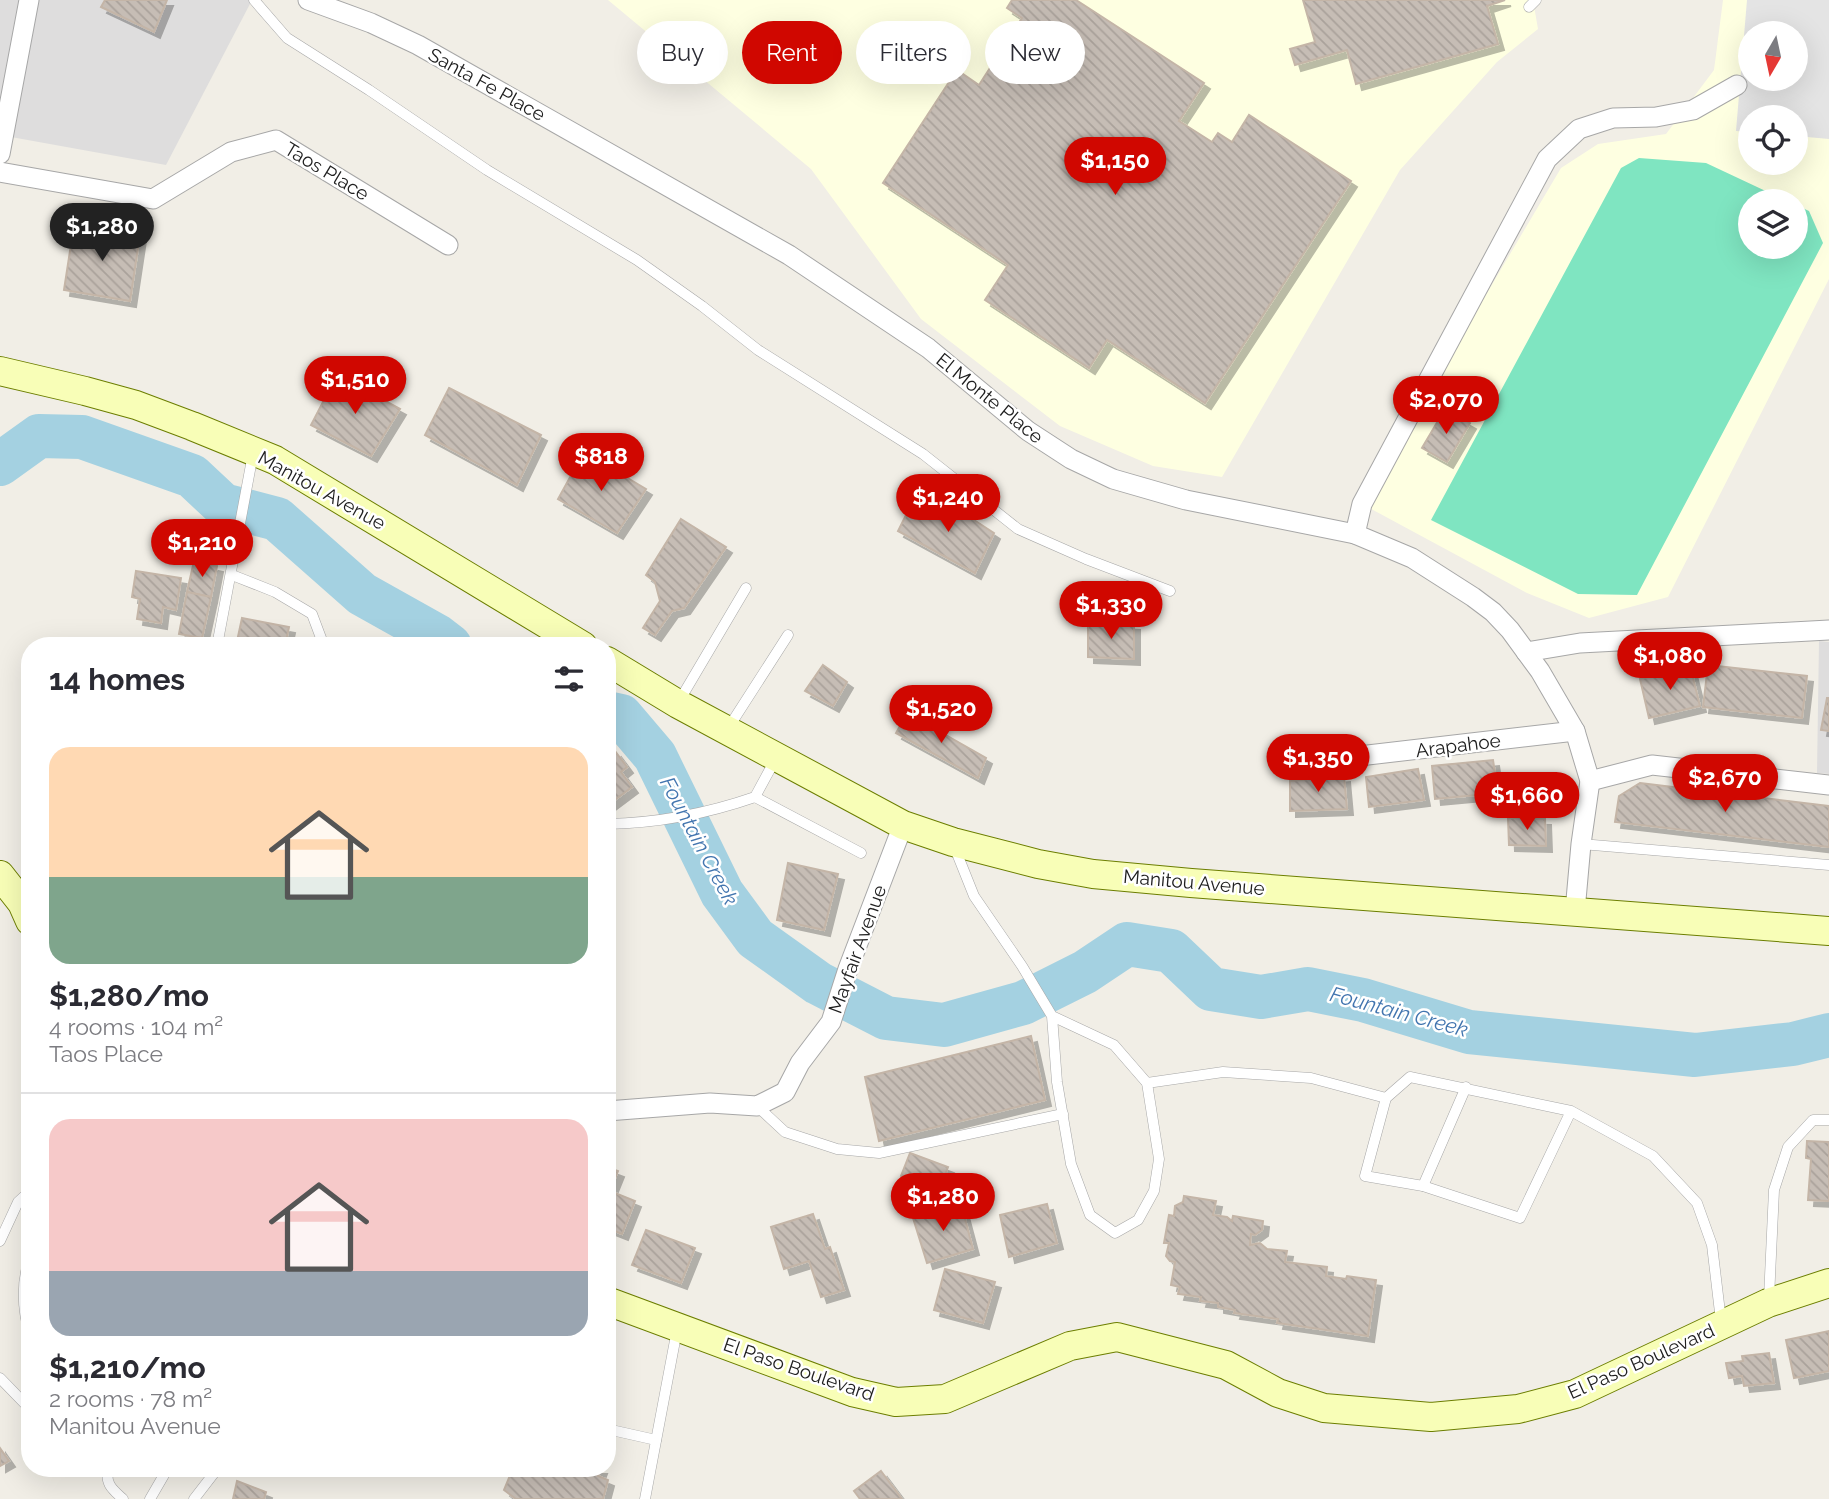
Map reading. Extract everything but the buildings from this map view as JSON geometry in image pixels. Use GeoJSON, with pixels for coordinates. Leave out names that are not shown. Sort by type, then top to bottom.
{"type":"FeatureCollection","features":[{"type":"Feature","properties":{"kind":"main road","name":"Manitou Avenue"},"geometry":{"type":"LineString","coordinates":[[0,372],[136,405],[296,471],[568,637]]}},
{"type":"Feature","properties":{"kind":"main road","name":"Manitou Avenue"},"geometry":{"type":"LineString","coordinates":[[616,666],[678,704],[903,825],[1003,856],[1093,874],[1829,932]]}},
{"type":"Feature","properties":{"kind":"main road"},"geometry":{"type":"LineString","coordinates":[[0,875],[21,902]]}},
{"type":"Feature","properties":{"kind":"main road","name":"El Paso Boulevard"},"geometry":{"type":"LineString","coordinates":[[616,1303],[852,1392],[896,1402],[945,1399],[1070,1346],[1117,1337],[1226,1365],[1278,1392],[1324,1408],[1430,1417],[1518,1409],[1575,1394],[1768,1303],[1829,1283]]}},
{"type":"Feature","properties":{"kind":"street"},"geometry":{"type":"LineString","coordinates":[[0,154],[29,0]]}},
{"type":"Feature","properties":{"kind":"street","name":"Santa Fe Place"},"geometry":{"type":"LineString","coordinates":[[308,0],[371,23],[418,45],[660,181]]}},
{"type":"Feature","properties":{"kind":"street"},"geometry":{"type":"LineString","coordinates":[[1355,534],[1362,504],[1547,159],[1579,129],[1613,118],[1656,117],[1692,110],[1737,85]]}},
{"type":"Feature","properties":{"kind":"street","name":"Taos Place"},"geometry":{"type":"LineString","coordinates":[[0,172],[153,199],[231,152],[276,140],[448,245]]}},
{"type":"Feature","properties":{"kind":"street","name":"El Monte Place"},"geometry":{"type":"LineString","coordinates":[[660,181],[789,255],[928,348],[1028,430],[1070,459],[1113,479],[1186,500],[1355,534],[1386,545],[1439,573],[1493,612],[1541,671],[1575,731],[1590,781],[1575,911]]}},
{"type":"Feature","properties":{"kind":"street"},"geometry":{"type":"LineString","coordinates":[[1526,652],[1580,643],[1829,630]]}},
{"type":"Feature","properties":{"kind":"street","name":"Arapahoe"},"geometry":{"type":"LineString","coordinates":[[1299,763],[1575,731]]}},
{"type":"Feature","properties":{"kind":"street"},"geometry":{"type":"LineString","coordinates":[[1590,781],[1652,765],[1829,785]]}},
{"type":"Feature","properties":{"kind":"street","name":"Mayfair Avenue"},"geometry":{"type":"LineString","coordinates":[[757,1106],[785,1092],[800,1063],[831,1022],[848,969],[903,825]]}},
{"type":"Feature","properties":{"kind":"street"},"geometry":{"type":"LineString","coordinates":[[616,1110],[710,1103],[757,1106]]}},
{"type":"Feature","properties":{"kind":"lane"},"geometry":{"type":"LineString","coordinates":[[254,0],[287,38],[487,170],[637,260],[758,350],[923,454],[1018,528],[1087,559],[1170,591]]}},
{"type":"Feature","properties":{"kind":"lane"},"geometry":{"type":"LineString","coordinates":[[219,637],[254,452]]}},
{"type":"Feature","properties":{"kind":"lane"},"geometry":{"type":"LineString","coordinates":[[232,575],[275,592],[312,614],[321,637]]}},
{"type":"Feature","properties":{"kind":"lane"},"geometry":{"type":"LineString","coordinates":[[678,704],[746,588]]}},
{"type":"Feature","properties":{"kind":"lane"},"geometry":{"type":"LineString","coordinates":[[727,730],[788,635]]}},
{"type":"Feature","properties":{"kind":"lane"},"geometry":{"type":"LineString","coordinates":[[616,824],[658,822],[713,811],[755,797],[777,757]]}},
{"type":"Feature","properties":{"kind":"lane"},"geometry":{"type":"LineString","coordinates":[[755,797],[861,853]]}},
{"type":"Feature","properties":{"kind":"lane"},"geometry":{"type":"LineString","coordinates":[[953,842],[974,896],[1052,1016],[1071,1164],[1090,1215],[1115,1233],[1138,1220],[1154,1191],[1159,1159],[1147,1083],[1115,1045],[1052,1016]]}},
{"type":"Feature","properties":{"kind":"lane"},"geometry":{"type":"LineString","coordinates":[[1581,844],[1829,865]]}},
{"type":"Feature","properties":{"kind":"lane"},"geometry":{"type":"LineString","coordinates":[[1147,1083],[1223,1072],[1311,1078],[1386,1098]]}},
{"type":"Feature","properties":{"kind":"lane"},"geometry":{"type":"LineString","coordinates":[[1571,1111],[1520,1217],[1423,1186],[1365,1176],[1386,1098],[1410,1077],[1571,1111],[1653,1156],[1697,1203],[1712,1245],[1722,1325]]}},
{"type":"Feature","properties":{"kind":"lane"},"geometry":{"type":"LineString","coordinates":[[1423,1186],[1466,1087]]}},
{"type":"Feature","properties":{"kind":"lane"},"geometry":{"type":"LineString","coordinates":[[757,1106],[785,1132],[836,1149],[879,1153],[1063,1114]]}},
{"type":"Feature","properties":{"kind":"lane"},"geometry":{"type":"LineString","coordinates":[[1768,1303],[1774,1190],[1788,1147],[1813,1120],[1829,1120]]}},
{"type":"Feature","properties":{"kind":"lane"},"geometry":{"type":"LineString","coordinates":[[0,1241],[21,1199]]}},
{"type":"Feature","properties":{"kind":"lane"},"geometry":{"type":"LineString","coordinates":[[645,1499],[677,1326]]}},
{"type":"Feature","properties":{"kind":"lane"},"geometry":{"type":"LineString","coordinates":[[0,1378],[21,1400]]}},
{"type":"Feature","properties":{"kind":"lane"},"geometry":{"type":"LineString","coordinates":[[616,1431],[656,1440]]}},
{"type":"Feature","properties":{"kind":"lane"},"geometry":{"type":"LineString","coordinates":[[107,1477],[111,1489],[123,1499]]}},
{"type":"Feature","properties":{"kind":"lane"},"geometry":{"type":"LineString","coordinates":[[150,1499],[163,1477]]}},
{"type":"Feature","properties":{"kind":"lane"},"geometry":{"type":"LineString","coordinates":[[194,1499],[211,1477]]}},
{"type":"Feature","properties":{"kind":"shaded area"},"geometry":{"type":"Polygon","coordinates":[[[0,0],[252,0],[166,165],[0,135],[0,0]]]}},
{"type":"Feature","properties":{"kind":"shaded area"},"geometry":{"type":"Polygon","coordinates":[[[608,0],[1533,0],[1538,29],[1497,62],[1400,170],[1222,477],[1153,466],[1060,426],[921,319],[811,169],[709,84],[728,84],[728,21],[637,21],[637,24],[608,0]]]}},
{"type":"Feature","properties":{"kind":"shaded area"},"geometry":{"type":"Polygon","coordinates":[[[1723,0],[1829,0],[1829,279],[1668,597],[1589,618],[1527,593],[1362,504],[1561,168],[1598,144],[1666,134],[1714,70],[1723,0]]]}},
{"type":"Feature","properties":{"kind":"shaded area"},"geometry":{"type":"Polygon","coordinates":[[[1747,0],[1829,0],[1829,139],[1808,137],[1808,105],[1738,105],[1739,91],[1808,91],[1808,21],[1745,21],[1747,0]]]}},
{"type":"Feature","properties":{"kind":"shaded area"},"geometry":{"type":"Polygon","coordinates":[[[1819,641],[1829,642],[1829,774],[1817,773],[1819,641]]]}},
{"type":"Feature","properties":{"kind":"green space"},"geometry":{"type":"Polygon","coordinates":[[[1639,158],[1706,163],[1761,189],[1738,189],[1738,259],[1808,259],[1808,211],[1823,243],[1637,595],[1578,594],[1431,520],[1621,168],[1639,158]]]}},
{"type":"Feature","properties":{"kind":"waterway","name":"Fountain Creek"},"geometry":{"type":"LineString","coordinates":[[0,464],[39,436],[82,437],[192,476],[223,505],[277,519],[362,594],[438,637]]}},
{"type":"Feature","properties":{"kind":"waterway","name":"Fountain Creek"},"geometry":{"type":"LineString","coordinates":[[616,715],[621,716],[655,756],[722,893],[755,938],[818,983],[886,1018],[944,1025],[1023,1003],[1085,972],[1127,944],[1171,951],[1211,989],[1261,997],[1308,989],[1363,1000],[1469,1032],[1695,1055],[1793,1044],[1829,1035]]}}]}
